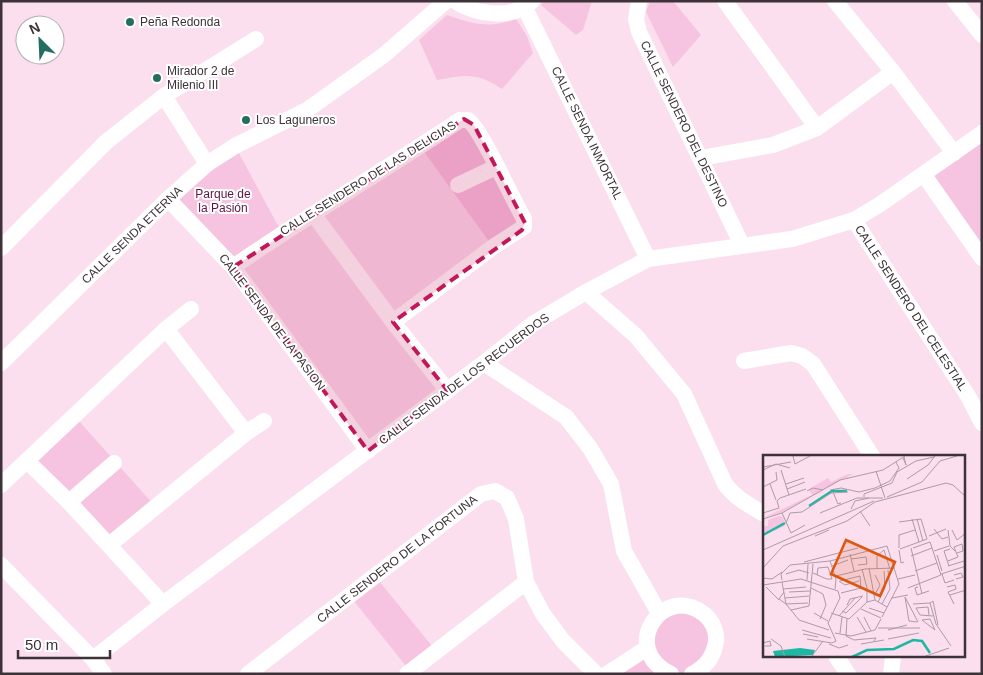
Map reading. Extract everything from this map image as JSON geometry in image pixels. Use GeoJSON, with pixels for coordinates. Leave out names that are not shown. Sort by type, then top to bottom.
{"type":"FeatureCollection","features":[{"type":"Feature","properties":{"kind":"street","name":"CALLE SENDA ETERNA"},"geometry":{"type":"LineString","coordinates":[[1,363],[168,199],[207,164],[235,146],[308,110],[384,56],[446,1]]}},
{"type":"Feature","properties":{"kind":"street","name":"CALLE SENDA INMORTAL"},"geometry":{"type":"LineString","coordinates":[[455,1],[463,7],[494,14],[529,5],[648,258]]}},
{"type":"Feature","properties":{"kind":"street","name":"CALLE SENDERO DEL DESTINO"},"geometry":{"type":"LineString","coordinates":[[639,1],[636,19],[639,32],[742,245]]}},
{"type":"Feature","properties":{"kind":"street"},"geometry":{"type":"LineString","coordinates":[[725,1],[818,128]]}},
{"type":"Feature","properties":{"kind":"street"},"geometry":{"type":"LineString","coordinates":[[835,1],[893,72],[954,153]]}},
{"type":"Feature","properties":{"kind":"street"},"geometry":{"type":"LineString","coordinates":[[956,1],[982,35]]}},
{"type":"Feature","properties":{"kind":"street"},"geometry":{"type":"LineString","coordinates":[[1,248],[106,142],[164,96],[256,39]]}},
{"type":"Feature","properties":{"kind":"street"},"geometry":{"type":"LineString","coordinates":[[701,158],[774,145],[818,128],[893,72]]}},
{"type":"Feature","properties":{"kind":"street"},"geometry":{"type":"LineString","coordinates":[[164,96],[207,164]]}},
{"type":"Feature","properties":{"kind":"street","name":"CALLE SENDERO DE LAS DELICIAS"},"geometry":{"type":"LineString","coordinates":[[233,267],[464,119],[468,120],[474,125],[524,219],[524,227],[493,247],[393,322]]}},
{"type":"Feature","properties":{"kind":"street","name":"CALLE SENDA DE LOS RECUERDOS"},"geometry":{"type":"LineString","coordinates":[[93,660],[163,604],[368,451],[534,323],[586,292],[648,258],[792,239],[854,220],[880,205],[982,133]]}},
{"type":"Feature","properties":{"kind":"street"},"geometry":{"type":"LineString","coordinates":[[458,185],[496,167]]}},
{"type":"Feature","properties":{"kind":"street"},"geometry":{"type":"LineString","coordinates":[[924,175],[982,258]]}},
{"type":"Feature","properties":{"kind":"street","name":"CALLE SENDA DE LA PASION"},"geometry":{"type":"LineString","coordinates":[[168,199],[233,267],[368,451]]}},
{"type":"Feature","properties":{"kind":"street"},"geometry":{"type":"LineString","coordinates":[[314,215],[393,322],[447,390]]}},
{"type":"Feature","properties":{"kind":"street","name":"CALLE SENDERO DEL CELESTIAL"},"geometry":{"type":"LineString","coordinates":[[854,220],[968,396],[982,423]]}},
{"type":"Feature","properties":{"kind":"street"},"geometry":{"type":"LineString","coordinates":[[586,292],[636,336],[684,394],[730,492],[763,513]]}},
{"type":"Feature","properties":{"kind":"street"},"geometry":{"type":"LineString","coordinates":[[1,485],[166,329],[190,309]]}},
{"type":"Feature","properties":{"kind":"street"},"geometry":{"type":"LineString","coordinates":[[166,329],[246,433]]}},
{"type":"Feature","properties":{"kind":"street"},"geometry":{"type":"LineString","coordinates":[[744,361],[791,353],[808,360],[813,364],[871,455]]}},
{"type":"Feature","properties":{"kind":"street"},"geometry":{"type":"LineString","coordinates":[[484,363],[566,417],[590,448],[610,484],[624,551],[659,613]]}},
{"type":"Feature","properties":{"kind":"street"},"geometry":{"type":"LineString","coordinates":[[109,545],[246,433],[264,421]]}},
{"type":"Feature","properties":{"kind":"street"},"geometry":{"type":"LineString","coordinates":[[27,461],[69,502],[163,604]]}},
{"type":"Feature","properties":{"kind":"street"},"geometry":{"type":"LineString","coordinates":[[69,502],[114,463]]}},
{"type":"Feature","properties":{"kind":"street","name":"CALLE SENDERO DE LA FORTUNA"},"geometry":{"type":"LineString","coordinates":[[248,674],[481,494],[495,491],[507,498],[516,519],[526,582],[542,614],[563,641],[596,674]]}},
{"type":"Feature","properties":{"kind":"street"},"geometry":{"type":"LineString","coordinates":[[1,565],[93,660],[104,674]]}},
{"type":"Feature","properties":{"kind":"street"},"geometry":{"type":"LineString","coordinates":[[407,674],[526,582]]}},
{"type":"Feature","properties":{"kind":"street"},"geometry":{"type":"LineString","coordinates":[[662,672],[650,656],[647,648],[648,627],[659,613],[673,606],[686,605],[697,609],[707,616],[714,626],[715,650],[709,661],[699,672]]}},
{"type":"Feature","properties":{"kind":"street"},"geometry":{"type":"LineString","coordinates":[[608,674],[647,648]]}},
{"type":"Feature","properties":{"kind":"street"},"geometry":{"type":"LineString","coordinates":[[837,658],[848,674]]}},
{"type":"Feature","properties":{"kind":"street"},"geometry":{"type":"LineString","coordinates":[[891,674],[893,658]]}},
{"type":"Feature","properties":{"kind":"highlighted area"},"geometry":{"type":"Polygon","coordinates":[[[464,119],[474,125],[525,223],[522,230],[393,322],[447,390],[368,451],[233,267],[464,119]]]}},
{"type":"Feature","properties":{"kind":"green space"},"geometry":{"type":"Polygon","coordinates":[[[544,1],[592,1],[583,30],[576,35],[541,5],[544,1]]]}},
{"type":"Feature","properties":{"kind":"green space"},"geometry":{"type":"Polygon","coordinates":[[[650,1],[673,1],[701,35],[673,67],[646,12],[650,1]]]}},
{"type":"Feature","properties":{"kind":"green space"},"geometry":{"type":"Polygon","coordinates":[[[447,15],[465,21],[490,25],[516,19],[527,36],[533,53],[502,89],[478,77],[471,76],[437,80],[419,40],[447,15]]]}},
{"type":"Feature","properties":{"kind":"green space"},"geometry":{"type":"Polygon","coordinates":[[[464,119],[524,219],[493,247],[420,146],[464,119]]]}},
{"type":"Feature","properties":{"kind":"green space"},"geometry":{"type":"Polygon","coordinates":[[[982,133],[982,258],[924,175],[982,133]]]}},
{"type":"Feature","properties":{"kind":"green space","name":"Parque de la Pasión"},"geometry":{"type":"Polygon","coordinates":[[[235,146],[282,233],[233,267],[168,199],[235,146]]]}},
{"type":"Feature","properties":{"kind":"green space"},"geometry":{"type":"Polygon","coordinates":[[[79,421],[153,504],[108,540],[33,463],[79,421]]]}},
{"type":"Feature","properties":{"kind":"green space"},"geometry":{"type":"Polygon","coordinates":[[[375,576],[436,651],[410,671],[350,596],[375,576]]]}},
{"type":"Feature","properties":{"kind":"green space"},"geometry":{"type":"Polygon","coordinates":[[[685,605],[716,638],[692,674],[671,674],[661,669],[655,674],[608,674],[647,648],[648,627],[685,605]]]}},
{"type":"Feature","properties":{"kind":"place","name":"Peña Redonda"},"geometry":{"type":"Point","coordinates":[130,22]}},
{"type":"Feature","properties":{"kind":"place","name":"Mirador 2 de Milenio III"},"geometry":{"type":"Point","coordinates":[157,78]}},
{"type":"Feature","properties":{"kind":"place","name":"Los Laguneros"},"geometry":{"type":"Point","coordinates":[246,120]}}]}
